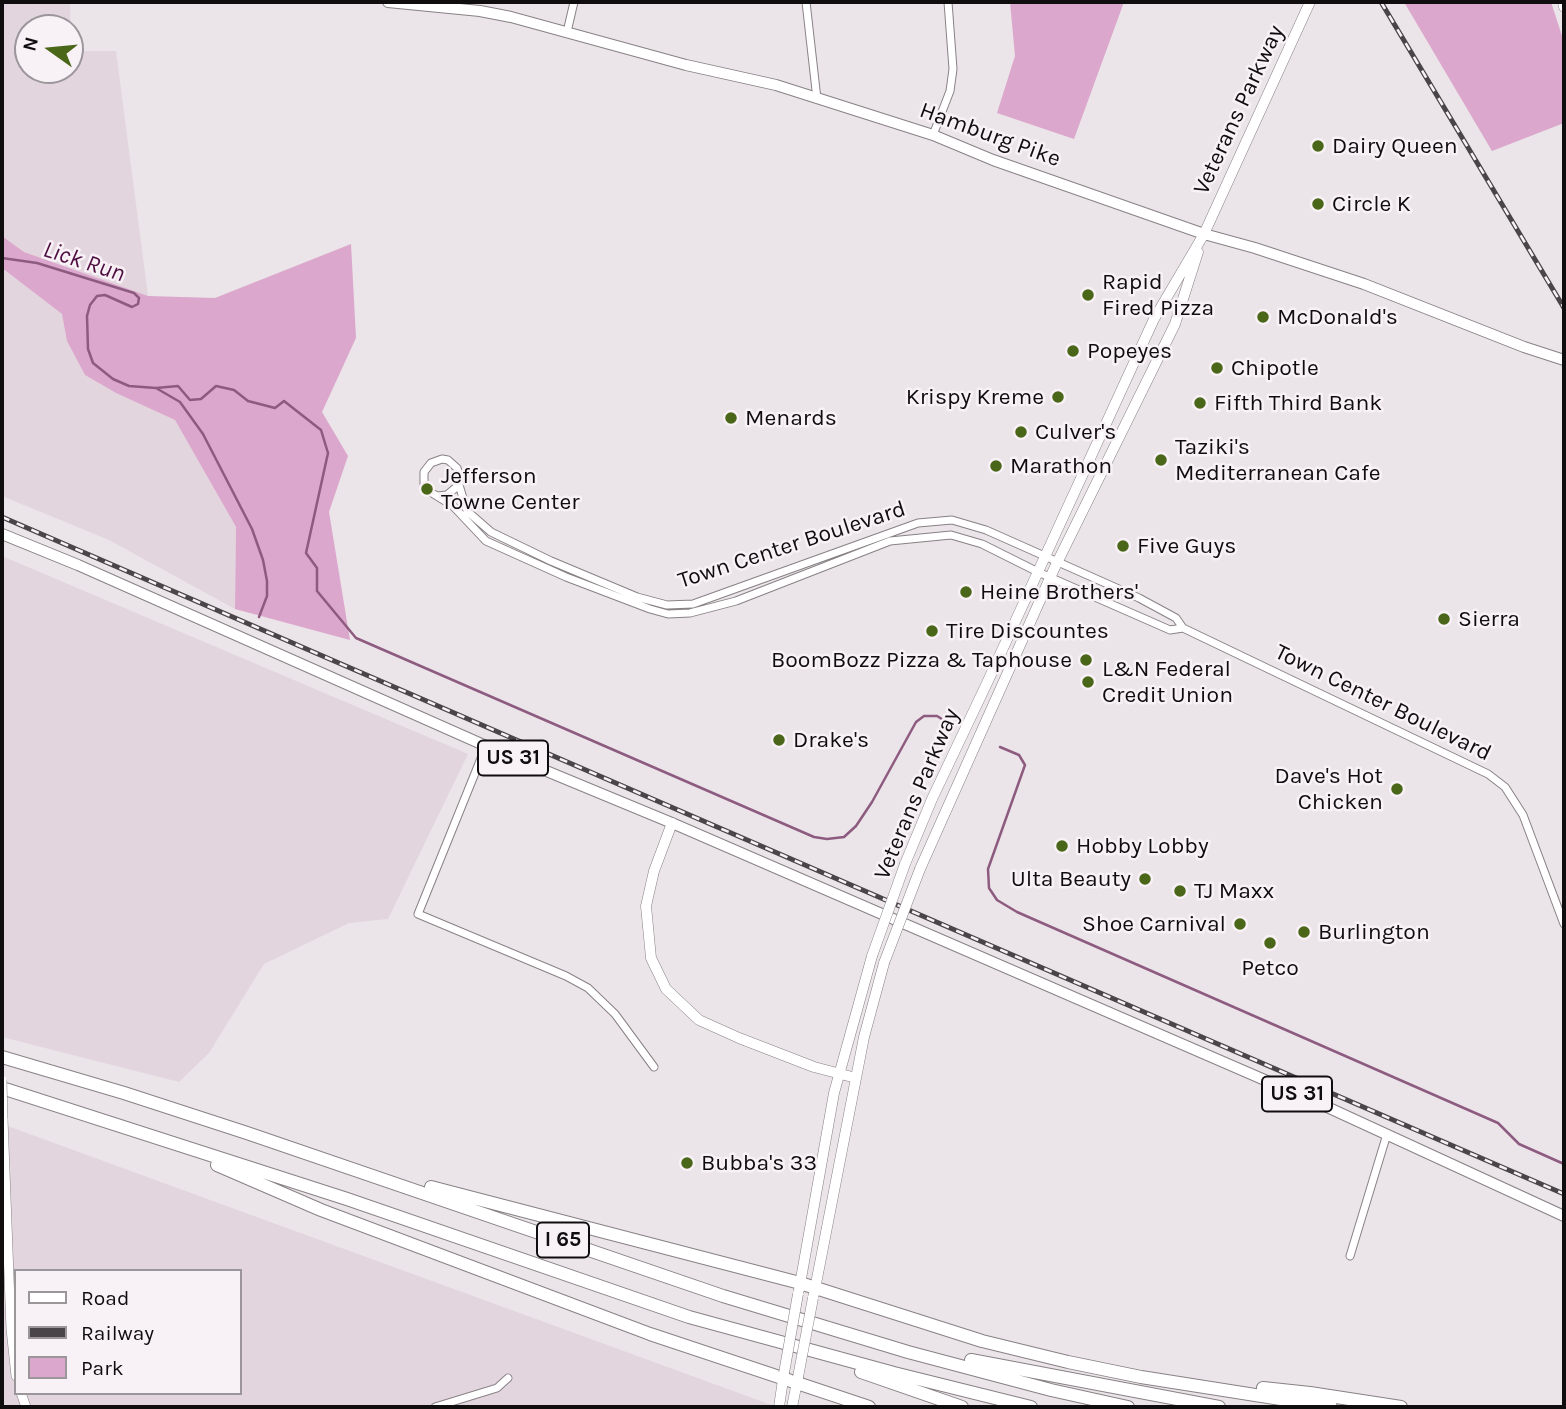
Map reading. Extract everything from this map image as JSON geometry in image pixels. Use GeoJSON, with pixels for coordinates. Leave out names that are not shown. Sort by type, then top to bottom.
{"type":"FeatureCollection","features":[{"type":"Feature","properties":{"kind":"highway","name":"I 65"},"geometry":{"type":"LineString","coordinates":[[2,1057],[124,1093],[318,1157],[723,1296],[1038,1386],[1128,1407]]}},
{"type":"Feature","properties":{"kind":"highway","name":"I 65"},"geometry":{"type":"LineString","coordinates":[[2,1088],[347,1199],[689,1317],[768,1340],[1031,1407]]}},
{"type":"Feature","properties":{"kind":"highway"},"geometry":{"type":"LineString","coordinates":[[139,1131],[333,1214],[650,1334],[797,1380],[869,1407]]}},
{"type":"Feature","properties":{"kind":"highway"},"geometry":{"type":"LineString","coordinates":[[318,1157],[982,1341],[1141,1377],[1331,1407]]}},
{"type":"Feature","properties":{"kind":"highway"},"geometry":{"type":"LineString","coordinates":[[868,1339],[1073,1381],[1219,1407]]}},
{"type":"Feature","properties":{"kind":"highway"},"geometry":{"type":"LineString","coordinates":[[768,1340],[962,1407]]}},
{"type":"Feature","properties":{"kind":"highway"},"geometry":{"type":"LineString","coordinates":[[1141,1377],[1310,1393],[1401,1407]]}},
{"type":"Feature","properties":{"kind":"main road","name":"Hamburg Pike"},"geometry":{"type":"LineString","coordinates":[[387,2],[479,6],[686,65],[763,82],[933,135],[993,160],[1204,234],[1364,284],[1564,360]]}},
{"type":"Feature","properties":{"kind":"main road","name":"Veterans Parkway"},"geometry":{"type":"LineString","coordinates":[[779,1407],[825,1136],[839,1073],[872,956],[905,864],[932,799],[1154,319],[1204,234],[1310,2]]}},
{"type":"Feature","properties":{"kind":"main road","name":"Veterans Parkway"},"geometry":{"type":"LineString","coordinates":[[792,1407],[856,1078],[884,963],[920,869],[1050,577],[1175,324],[1204,234]]}},
{"type":"Feature","properties":{"kind":"main road","name":"US 31"},"geometry":{"type":"LineString","coordinates":[[2,534],[486,746],[672,823],[1387,1133],[1564,1216]]}},
{"type":"Feature","properties":{"kind":"main road"},"geometry":{"type":"LineString","coordinates":[[672,823],[654,871],[646,906],[651,958],[666,989],[699,1020],[814,1067],[856,1078]]}},
{"type":"Feature","properties":{"kind":"street"},"geometry":{"type":"LineString","coordinates":[[567,32],[574,2]]}},
{"type":"Feature","properties":{"kind":"street"},"geometry":{"type":"LineString","coordinates":[[806,2],[817,100]]}},
{"type":"Feature","properties":{"kind":"street"},"geometry":{"type":"LineString","coordinates":[[933,135],[950,91],[953,69],[948,2]]}},
{"type":"Feature","properties":{"kind":"street"},"geometry":{"type":"LineString","coordinates":[[442,459],[453,463],[459,473],[458,485],[447,495],[437,496],[424,484],[424,472],[431,463],[442,459]]}},
{"type":"Feature","properties":{"kind":"street","name":"Town Center Boulevard"},"geometry":{"type":"LineString","coordinates":[[458,485],[467,511],[491,532],[612,587],[667,605],[693,604],[918,523],[952,520],[986,530],[1139,598],[1176,618],[1183,628],[1488,774],[1505,787],[1523,815],[1564,924]]}},
{"type":"Feature","properties":{"kind":"street","name":"Town Center Boulevard"},"geometry":{"type":"LineString","coordinates":[[437,496],[453,506],[486,541],[566,577],[668,614],[690,613],[736,601],[890,541],[951,534],[982,544],[1038,572],[1170,630],[1183,628]]}},
{"type":"Feature","properties":{"kind":"street"},"geometry":{"type":"LineString","coordinates":[[486,746],[418,914],[566,976],[588,988],[615,1014],[654,1067]]}},
{"type":"Feature","properties":{"kind":"street"},"geometry":{"type":"LineString","coordinates":[[2,1080],[14,1357]]}},
{"type":"Feature","properties":{"kind":"street"},"geometry":{"type":"LineString","coordinates":[[1350,1256],[1387,1133]]}},
{"type":"Feature","properties":{"kind":"street"},"geometry":{"type":"LineString","coordinates":[[435,1407],[497,1388],[508,1378]]}},
{"type":"Feature","properties":{"kind":"shaded area"},"geometry":{"type":"Polygon","coordinates":[[[2,2],[70,2],[70,14],[14,14],[14,84],[84,84],[84,51],[116,51],[148,296],[24,252],[2,236],[2,2]]]}},
{"type":"Feature","properties":{"kind":"shaded area"},"geometry":{"type":"Polygon","coordinates":[[[2,268],[62,314],[68,341],[85,375],[116,393],[175,420],[236,527],[235,609],[109,540],[2,496],[2,268]]]}},
{"type":"Feature","properties":{"kind":"shaded area"},"geometry":{"type":"Polygon","coordinates":[[[2,556],[468,754],[388,919],[349,923],[264,964],[209,1053],[179,1082],[2,1037],[2,556]]]}},
{"type":"Feature","properties":{"kind":"shaded area"},"geometry":{"type":"Polygon","coordinates":[[[2,1124],[777,1407],[2,1407],[2,1124]]]}},
{"type":"Feature","properties":{"kind":"green space"},"geometry":{"type":"Polygon","coordinates":[[[1010,2],[1124,2],[1074,139],[997,113],[1015,56],[1010,2]]]}},
{"type":"Feature","properties":{"kind":"green space"},"geometry":{"type":"Polygon","coordinates":[[[1404,2],[1551,2],[1564,42],[1564,123],[1492,151],[1404,2]]]}},
{"type":"Feature","properties":{"kind":"green space"},"geometry":{"type":"Polygon","coordinates":[[[2,236],[24,252],[148,296],[215,298],[351,244],[356,338],[322,412],[348,456],[329,512],[350,640],[235,609],[236,527],[175,420],[116,393],[85,375],[67,341],[62,314],[2,268],[2,236]]]}},
{"type":"Feature","properties":{"kind":"waterway","name":"Lick Run"},"geometry":{"type":"LineString","coordinates":[[2,258],[37,263],[134,293],[139,298],[138,304],[132,307],[105,295],[97,296],[90,305],[87,316],[88,349],[93,363],[113,379],[129,386],[178,386],[190,400],[201,399],[216,386],[234,390],[248,401],[275,408],[284,401],[321,430],[328,453],[306,553],[317,568],[317,591],[356,638],[814,837],[827,839],[844,837],[856,826],[916,722],[924,716],[937,716],[945,721]]}},
{"type":"Feature","properties":{"kind":"waterway"},"geometry":{"type":"LineString","coordinates":[[156,388],[180,402],[203,434],[252,529],[267,581],[267,596],[259,617]]}},
{"type":"Feature","properties":{"kind":"waterway"},"geometry":{"type":"LineString","coordinates":[[1000,747],[1019,755],[1025,765],[988,869],[989,888],[997,900],[1017,912],[1498,1123],[1519,1144],[1564,1164]]}},
{"type":"Feature","properties":{"kind":"railway"},"geometry":{"type":"LineString","coordinates":[[1381,2],[1564,308]]}},
{"type":"Feature","properties":{"kind":"railway"},"geometry":{"type":"LineString","coordinates":[[2,517],[1564,1194]]}},
{"type":"Feature","properties":{"kind":"place","name":"Dairy Queen"},"geometry":{"type":"Point","coordinates":[1318,146]}},
{"type":"Feature","properties":{"kind":"place","name":"Circle K"},"geometry":{"type":"Point","coordinates":[1318,204]}},
{"type":"Feature","properties":{"kind":"place","name":"Rapid Fired Pizza"},"geometry":{"type":"Point","coordinates":[1088,295]}},
{"type":"Feature","properties":{"kind":"place","name":"McDonald's"},"geometry":{"type":"Point","coordinates":[1263,317]}},
{"type":"Feature","properties":{"kind":"place","name":"Popeyes"},"geometry":{"type":"Point","coordinates":[1073,351]}},
{"type":"Feature","properties":{"kind":"place","name":"Chipotle"},"geometry":{"type":"Point","coordinates":[1217,368]}},
{"type":"Feature","properties":{"kind":"place","name":"Krispy Kreme"},"geometry":{"type":"Point","coordinates":[1058,397]}},
{"type":"Feature","properties":{"kind":"place","name":"Fifth Third Bank"},"geometry":{"type":"Point","coordinates":[1200,403]}},
{"type":"Feature","properties":{"kind":"place","name":"Menards"},"geometry":{"type":"Point","coordinates":[731,418]}},
{"type":"Feature","properties":{"kind":"place","name":"Culver's"},"geometry":{"type":"Point","coordinates":[1021,432]}},
{"type":"Feature","properties":{"kind":"place","name":"Taziki's Mediterranean Cafe"},"geometry":{"type":"Point","coordinates":[1161,460]}},
{"type":"Feature","properties":{"kind":"place","name":"Marathon"},"geometry":{"type":"Point","coordinates":[996,466]}},
{"type":"Feature","properties":{"kind":"place","name":"Jefferson Towne Center"},"geometry":{"type":"Point","coordinates":[427,489]}},
{"type":"Feature","properties":{"kind":"place","name":"Five Guys"},"geometry":{"type":"Point","coordinates":[1123,546]}},
{"type":"Feature","properties":{"kind":"place","name":"Heine Brothers'"},"geometry":{"type":"Point","coordinates":[966,592]}},
{"type":"Feature","properties":{"kind":"place","name":"Sierra"},"geometry":{"type":"Point","coordinates":[1444,619]}},
{"type":"Feature","properties":{"kind":"place","name":"Tire Discountes"},"geometry":{"type":"Point","coordinates":[932,631]}},
{"type":"Feature","properties":{"kind":"place","name":"BoomBozz Pizza & Taphouse"},"geometry":{"type":"Point","coordinates":[1086,660]}},
{"type":"Feature","properties":{"kind":"place","name":"L&N Federal Credit Union"},"geometry":{"type":"Point","coordinates":[1088,682]}},
{"type":"Feature","properties":{"kind":"place","name":"Drake's"},"geometry":{"type":"Point","coordinates":[779,740]}},
{"type":"Feature","properties":{"kind":"place","name":"Dave's Hot Chicken"},"geometry":{"type":"Point","coordinates":[1397,789]}},
{"type":"Feature","properties":{"kind":"place","name":"Hobby Lobby"},"geometry":{"type":"Point","coordinates":[1062,846]}},
{"type":"Feature","properties":{"kind":"place","name":"Ulta Beauty"},"geometry":{"type":"Point","coordinates":[1145,879]}},
{"type":"Feature","properties":{"kind":"place","name":"TJ Maxx"},"geometry":{"type":"Point","coordinates":[1180,891]}},
{"type":"Feature","properties":{"kind":"place","name":"Shoe Carnival"},"geometry":{"type":"Point","coordinates":[1240,924]}},
{"type":"Feature","properties":{"kind":"place","name":"Burlington"},"geometry":{"type":"Point","coordinates":[1304,932]}},
{"type":"Feature","properties":{"kind":"place","name":"Petco"},"geometry":{"type":"Point","coordinates":[1270,943]}},
{"type":"Feature","properties":{"kind":"place","name":"Bubba's 33"},"geometry":{"type":"Point","coordinates":[687,1163]}}]}
